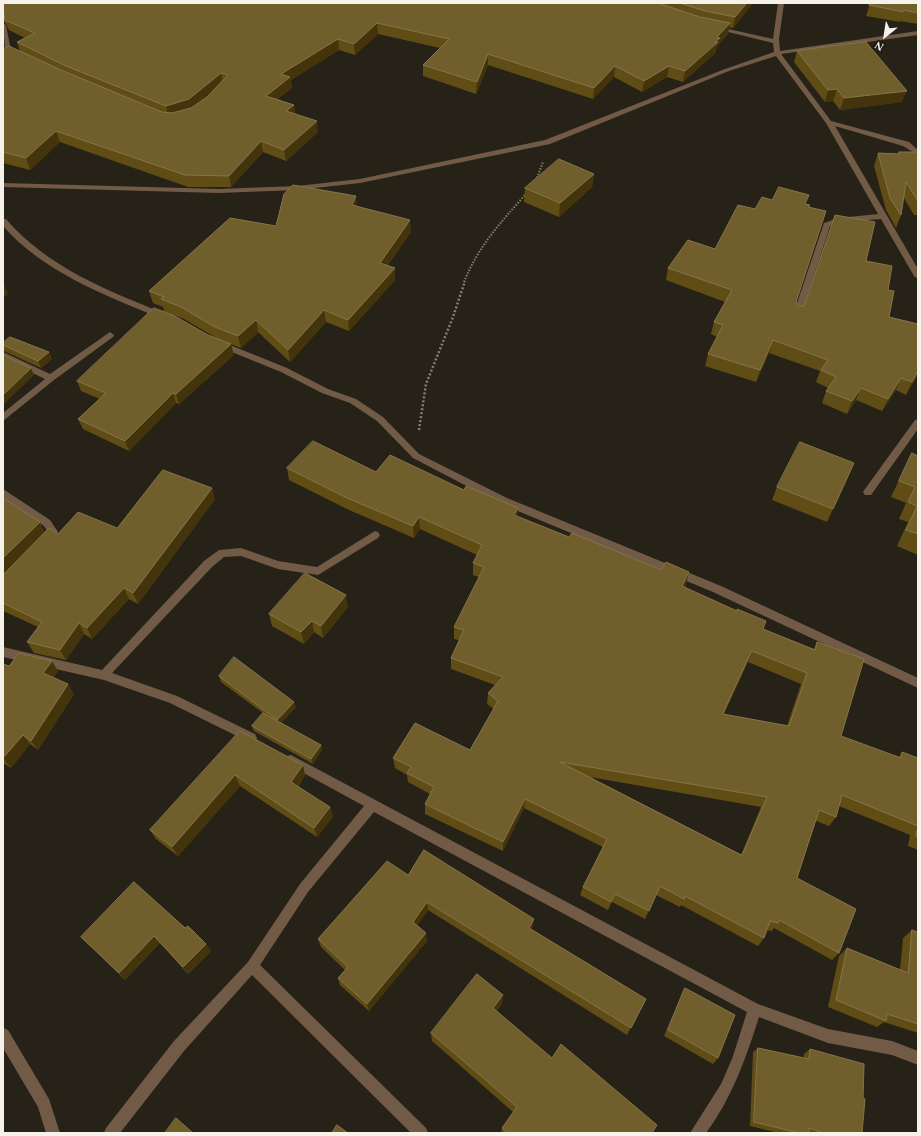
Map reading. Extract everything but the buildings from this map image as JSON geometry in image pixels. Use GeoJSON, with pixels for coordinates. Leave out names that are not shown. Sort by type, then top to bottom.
{"type":"FeatureCollection","features":[{"type":"Feature","properties":{"kind":"street"},"geometry":{"type":"LineString","coordinates":[[781,3],[782,9],[774,42],[777,53],[829,122],[918,276]]}},
{"type":"Feature","properties":{"kind":"street"},"geometry":{"type":"LineString","coordinates":[[3,25],[9,52]]}},
{"type":"Feature","properties":{"kind":"street"},"geometry":{"type":"LineString","coordinates":[[708,26],[774,42]]}},
{"type":"Feature","properties":{"kind":"street"},"geometry":{"type":"LineString","coordinates":[[3,185],[219,191],[297,188],[367,180],[547,142],[727,70],[777,53],[918,33]]}},
{"type":"Feature","properties":{"kind":"street"},"geometry":{"type":"LineString","coordinates":[[829,122],[906,144],[918,153]]}},
{"type":"Feature","properties":{"kind":"street"},"geometry":{"type":"LineString","coordinates":[[797,315],[827,225],[839,220],[884,216]]}},
{"type":"Feature","properties":{"kind":"street"},"geometry":{"type":"LineString","coordinates":[[3,221],[9,229],[42,258],[138,306],[174,320]]}},
{"type":"Feature","properties":{"kind":"street"},"geometry":{"type":"LineString","coordinates":[[3,418],[51,378],[110,335]]}},
{"type":"Feature","properties":{"kind":"street"},"geometry":{"type":"LineString","coordinates":[[214,342],[284,370],[325,391],[354,402],[380,419],[416,456],[504,501],[717,590],[918,683]]}},
{"type":"Feature","properties":{"kind":"street"},"geometry":{"type":"LineString","coordinates":[[3,355],[51,378]]}},
{"type":"Feature","properties":{"kind":"street"},"geometry":{"type":"LineString","coordinates":[[868,492],[918,422]]}},
{"type":"Feature","properties":{"kind":"street"},"geometry":{"type":"LineString","coordinates":[[3,493],[47,523],[52,532],[42,545]]}},
{"type":"Feature","properties":{"kind":"street"},"geometry":{"type":"LineString","coordinates":[[104,675],[208,564],[222,554],[241,552],[278,565],[318,571],[375,535]]}},
{"type":"Feature","properties":{"kind":"street"},"geometry":{"type":"LineString","coordinates":[[3,652],[104,675],[173,699],[263,745]]}},
{"type":"Feature","properties":{"kind":"street"},"geometry":{"type":"LineString","coordinates":[[284,756],[372,805],[755,1009],[828,1036],[892,1048],[918,1058]]}},
{"type":"Feature","properties":{"kind":"street"},"geometry":{"type":"LineString","coordinates":[[111,1133],[179,1046],[252,966],[304,888],[372,805]]}},
{"type":"Feature","properties":{"kind":"street"},"geometry":{"type":"LineString","coordinates":[[252,966],[421,1133]]}},
{"type":"Feature","properties":{"kind":"street"},"geometry":{"type":"LineString","coordinates":[[697,1133],[713,1115],[730,1085],[755,1009]]}},
{"type":"Feature","properties":{"kind":"street"},"geometry":{"type":"LineString","coordinates":[[3,1035],[44,1104],[53,1133]]}},
{"type":"Feature","properties":{"kind":"path"},"geometry":{"type":"LineString","coordinates":[[535,185],[542,166],[547,142]]}},
{"type":"Feature","properties":{"kind":"path"},"geometry":{"type":"LineString","coordinates":[[416,456],[426,384],[453,318],[460,292],[473,260],[494,230],[530,190]]}}]}
